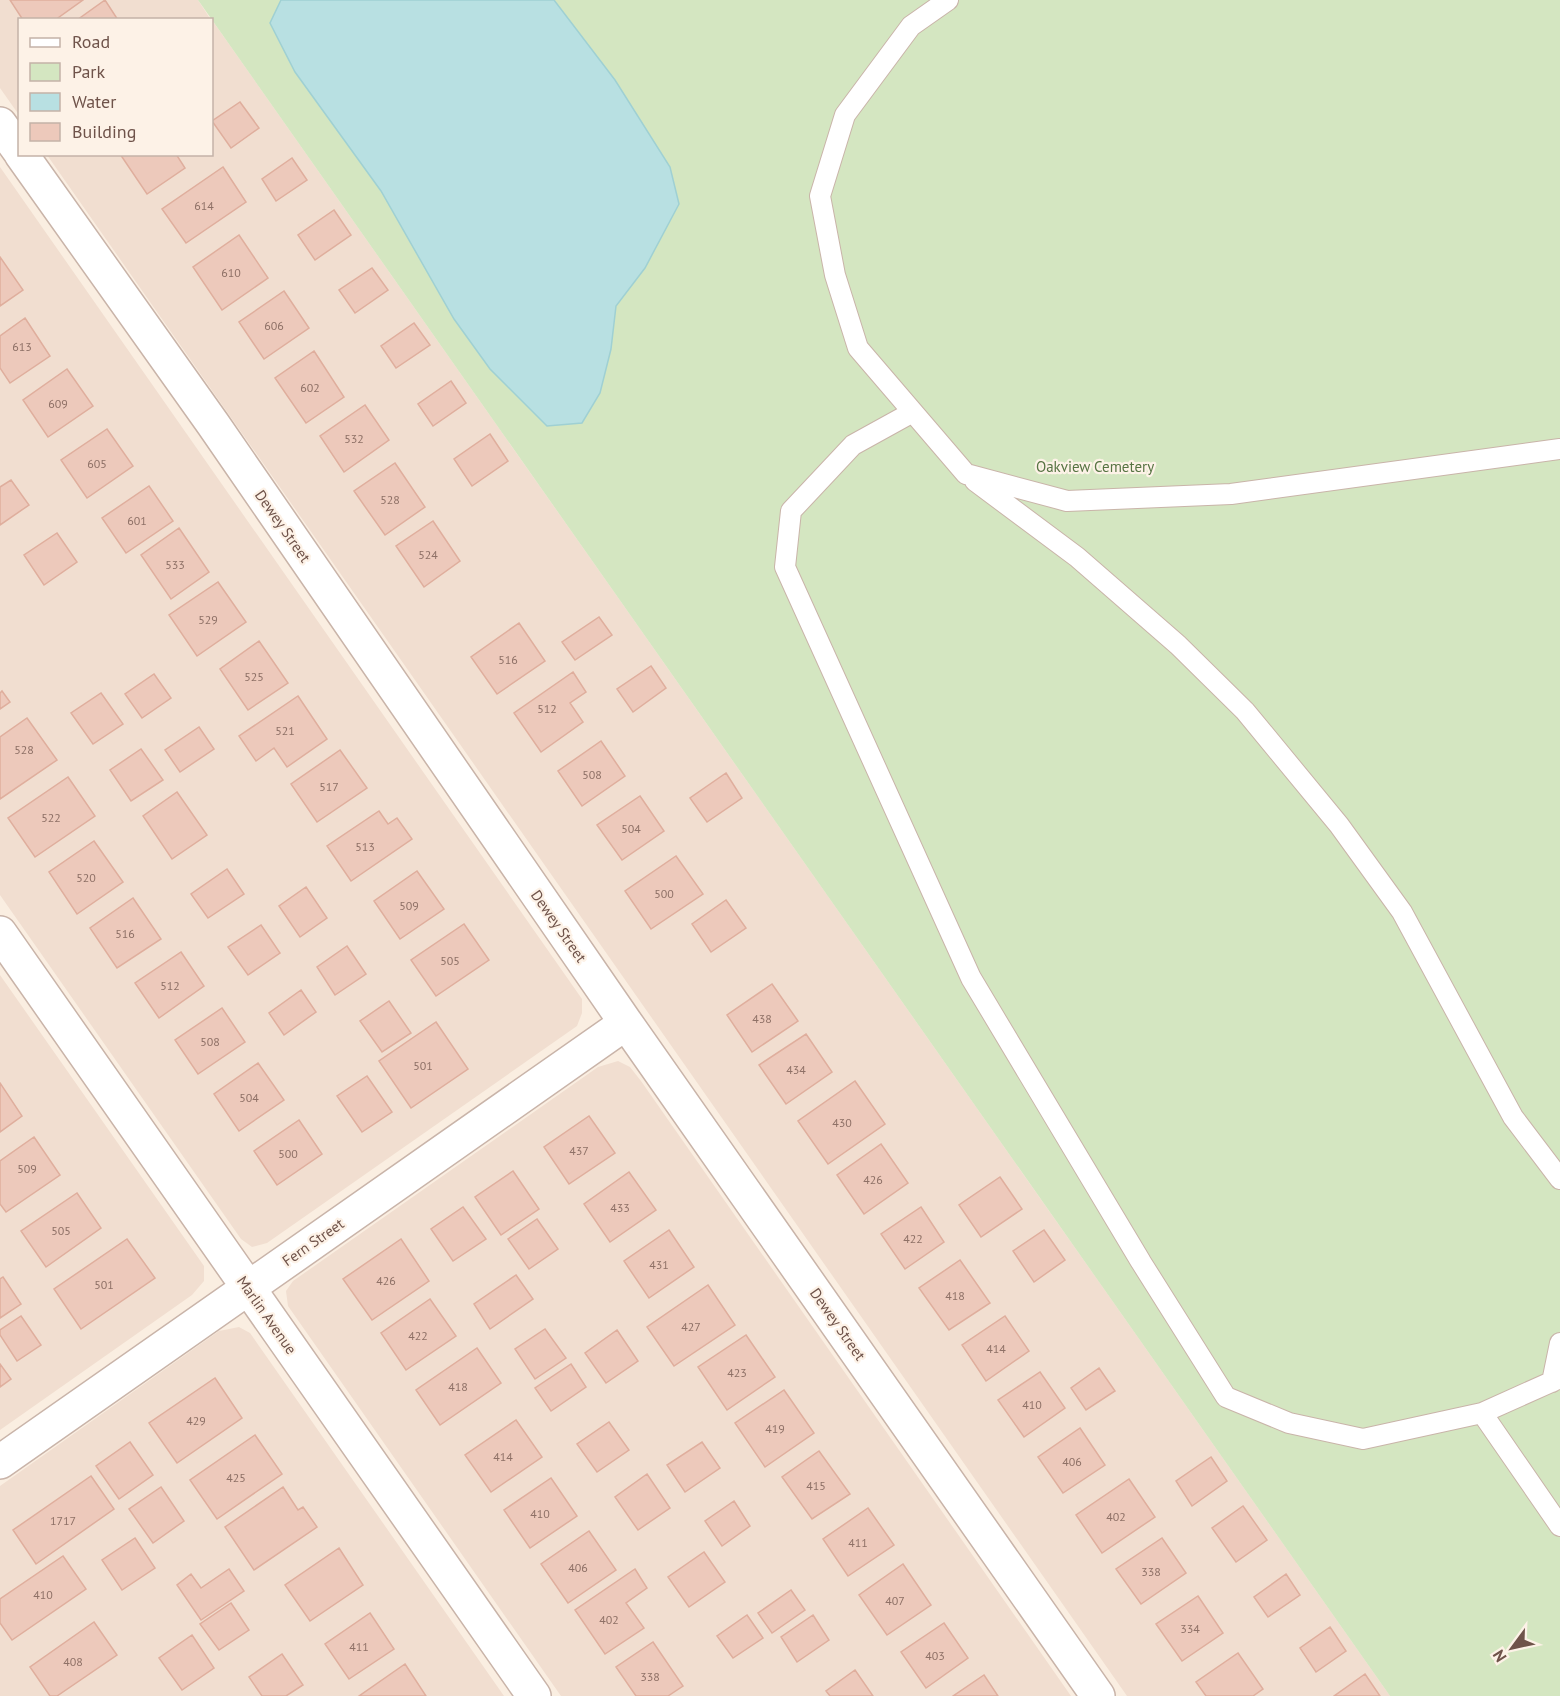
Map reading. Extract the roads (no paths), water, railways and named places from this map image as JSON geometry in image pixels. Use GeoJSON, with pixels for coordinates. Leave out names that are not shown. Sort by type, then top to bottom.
{"type":"FeatureCollection","features":[{"type":"Feature","properties":{"kind":"street","name":"Dewey Street"},"geometry":{"type":"LineString","coordinates":[[0,124],[18,150]]}},
{"type":"Feature","properties":{"kind":"street","name":"Dewey Street"},"geometry":{"type":"LineString","coordinates":[[22,156],[213,424],[626,1023],[1098,1696]]}},
{"type":"Feature","properties":{"kind":"street","name":"Marlin Avenue"},"geometry":{"type":"LineString","coordinates":[[0,933],[534,1696]]}},
{"type":"Feature","properties":{"kind":"street","name":"Fern Street"},"geometry":{"type":"LineString","coordinates":[[0,1462],[626,1023]]}},
{"type":"Feature","properties":{"kind":"lane"},"geometry":{"type":"LineString","coordinates":[[948,0],[911,26],[845,115],[820,196],[835,275],[858,348],[911,413],[966,474],[1077,557],[1178,645],[1245,711],[1339,825],[1402,912],[1513,1117],[1560,1179]]}},
{"type":"Feature","properties":{"kind":"lane"},"geometry":{"type":"LineString","coordinates":[[911,413],[853,445],[791,511],[785,567],[971,978],[1141,1262],[1226,1397],[1289,1422],[1363,1439],[1482,1413],[1556,1380],[1560,1343]]}},
{"type":"Feature","properties":{"kind":"lane"},"geometry":{"type":"LineString","coordinates":[[966,474],[1067,501],[1231,494],[1560,449]]}},
{"type":"Feature","properties":{"kind":"lane"},"geometry":{"type":"LineString","coordinates":[[1482,1413],[1560,1526]]}},
{"type":"Feature","properties":{"kind":"water"},"geometry":{"type":"Polygon","coordinates":[[[281,0],[554,0],[615,80],[670,167],[679,204],[645,268],[616,306],[611,349],[600,393],[582,423],[547,426],[490,369],[454,319],[381,191],[295,72],[270,23],[281,0]]]}},
{"type":"Feature","properties":{"kind":"park label","name":"Oakview Cemetery"},"geometry":{"type":"Point","coordinates":[1095,466]}}]}
